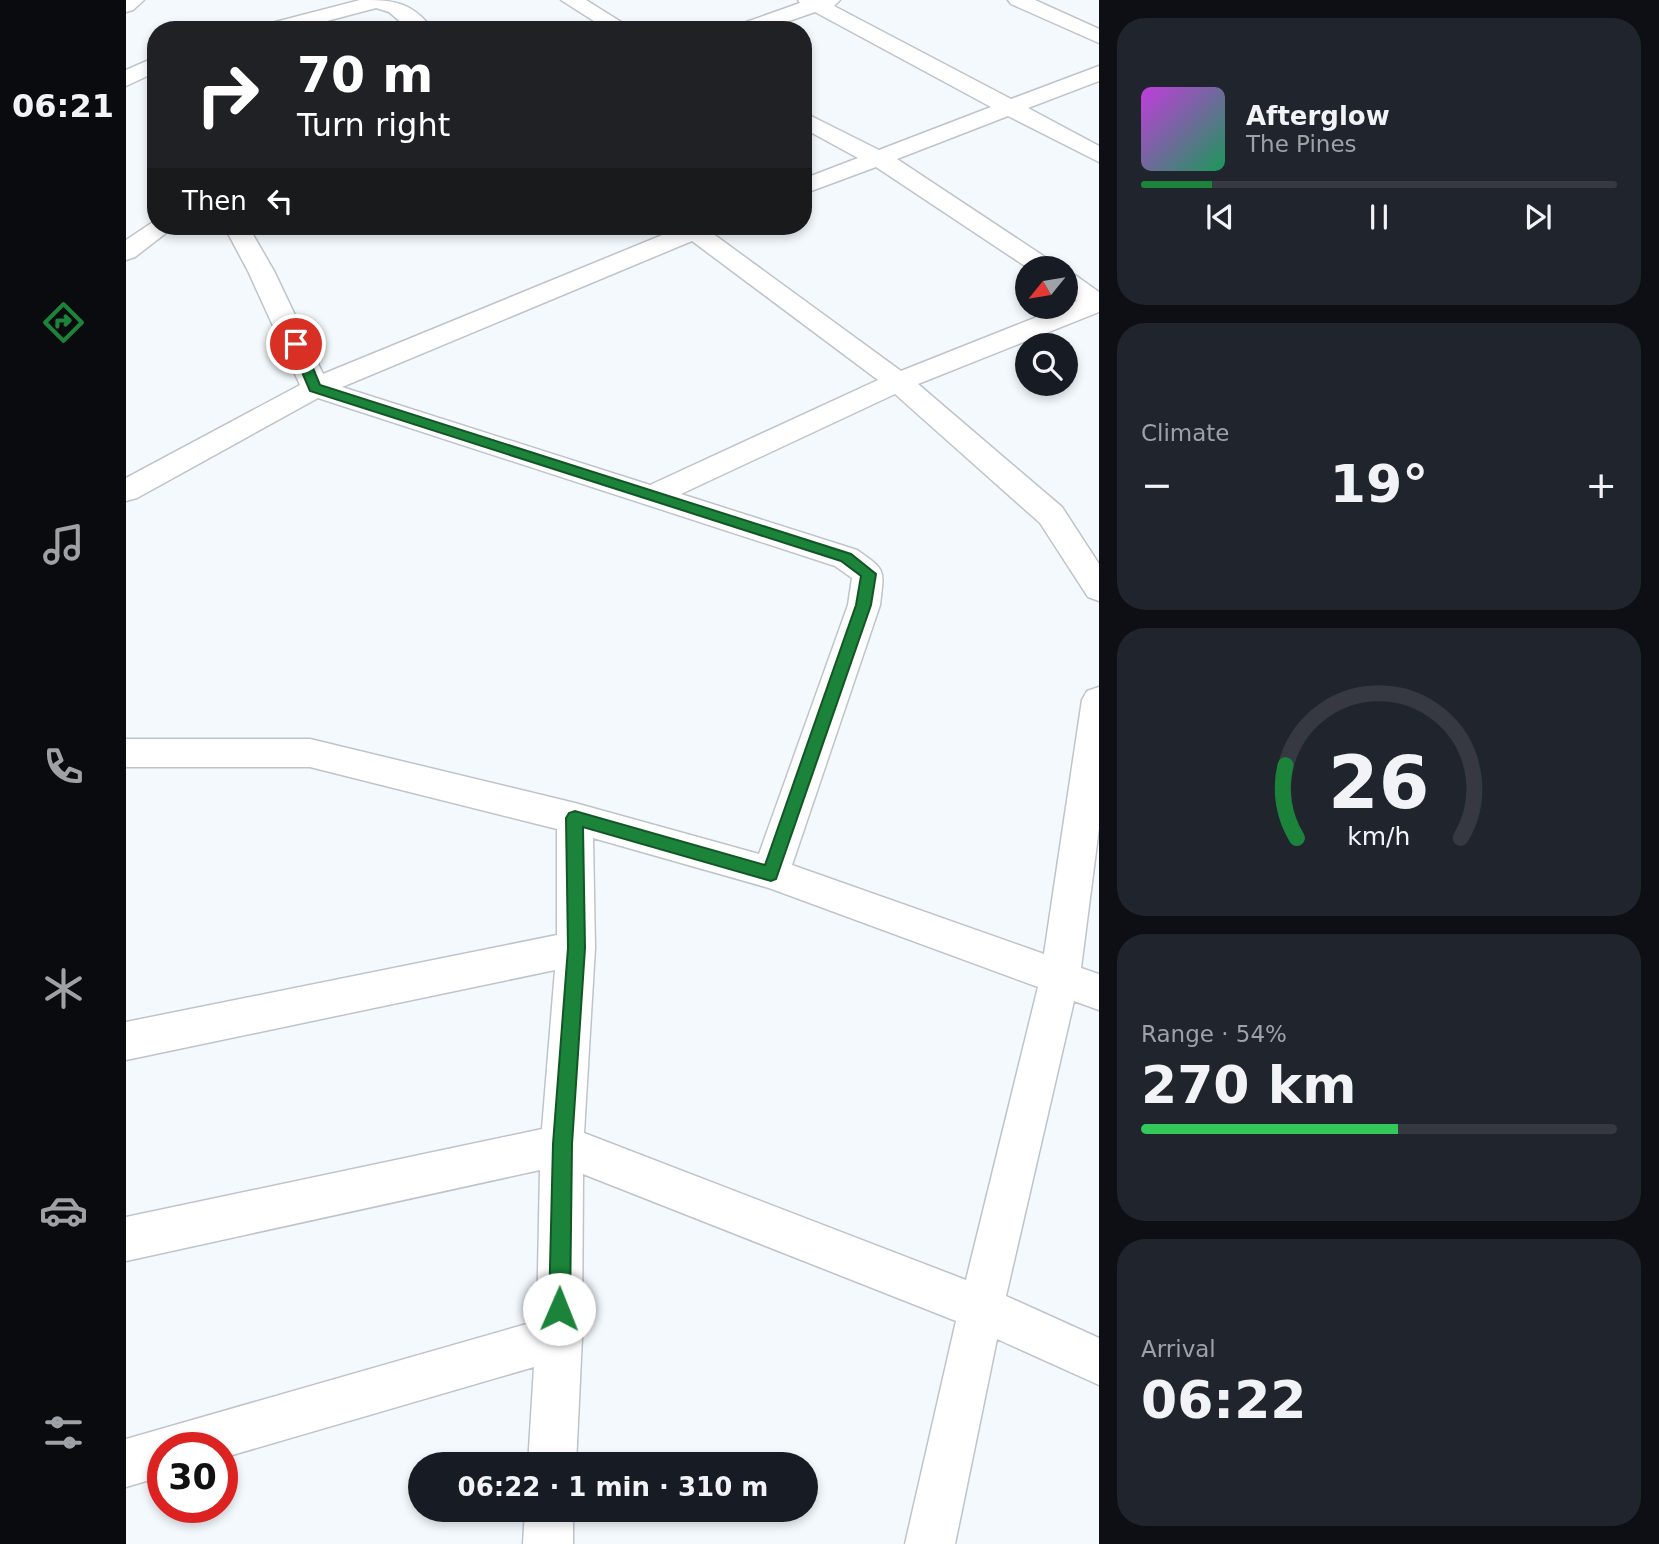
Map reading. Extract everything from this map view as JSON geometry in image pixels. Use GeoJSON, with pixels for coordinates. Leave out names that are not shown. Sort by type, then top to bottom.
{"type":"FeatureCollection","features":[{"type":"Feature","properties":{"kind":"street"},"geometry":{"type":"LineString","coordinates":[[126,6],[134,0]]}},
{"type":"Feature","properties":{"kind":"street"},"geometry":{"type":"LineString","coordinates":[[571,0],[608,21]]}},
{"type":"Feature","properties":{"kind":"street"},"geometry":{"type":"LineString","coordinates":[[1018,0],[1099,37]]}},
{"type":"Feature","properties":{"kind":"street"},"geometry":{"type":"LineString","coordinates":[[301,21],[378,1],[396,8],[412,21]]}},
{"type":"Feature","properties":{"kind":"street"},"geometry":{"type":"LineString","coordinates":[[765,21],[819,1],[1099,155]]}},
{"type":"Feature","properties":{"kind":"street"},"geometry":{"type":"LineString","coordinates":[[812,183],[1099,73]]}},
{"type":"Feature","properties":{"kind":"street"},"geometry":{"type":"LineString","coordinates":[[812,125],[875,158],[1026,256]]}},
{"type":"Feature","properties":{"kind":"street"},"geometry":{"type":"LineString","coordinates":[[126,252],[150,235]]}},
{"type":"Feature","properties":{"kind":"street"},"geometry":{"type":"LineString","coordinates":[[241,235],[261,271],[315,388],[846,558],[869,574],[863,605],[771,873]]}},
{"type":"Feature","properties":{"kind":"street"},"geometry":{"type":"LineString","coordinates":[[126,491],[315,388],[679,235]]}},
{"type":"Feature","properties":{"kind":"street"},"geometry":{"type":"LineString","coordinates":[[705,235],[898,382],[1051,515],[1099,589]]}},
{"type":"Feature","properties":{"kind":"street"},"geometry":{"type":"LineString","coordinates":[[1078,289],[1098,302]]}},
{"type":"Feature","properties":{"kind":"street"},"geometry":{"type":"LineString","coordinates":[[654,495],[898,382],[1098,302]]}},
{"type":"Feature","properties":{"kind":"street"},"geometry":{"type":"LineString","coordinates":[[930,1544],[981,1308],[1060,977],[1099,700]]}},
{"type":"Feature","properties":{"kind":"street"},"geometry":{"type":"LineString","coordinates":[[126,753],[310,753],[575,818],[771,873],[1099,992]]}},
{"type":"Feature","properties":{"kind":"street"},"geometry":{"type":"LineString","coordinates":[[553,1452],[559,1336],[562,1144],[576,948],[575,818]]}},
{"type":"Feature","properties":{"kind":"street"},"geometry":{"type":"LineString","coordinates":[[126,1041],[576,948]]}},
{"type":"Feature","properties":{"kind":"street"},"geometry":{"type":"LineString","coordinates":[[126,1239],[562,1144],[981,1308],[1099,1363]]}},
{"type":"Feature","properties":{"kind":"street"},"geometry":{"type":"LineString","coordinates":[[230,1432],[559,1336]]}},
{"type":"Feature","properties":{"kind":"street"},"geometry":{"type":"LineString","coordinates":[[126,1463],[147,1457]]}},
{"type":"Feature","properties":{"kind":"street"},"geometry":{"type":"LineString","coordinates":[[548,1544],[549,1522]]}},
{"type":"Feature","properties":{"kind":"route"},"geometry":{"type":"LineString","coordinates":[[296,344],[315,388],[846,558],[869,574],[863,605],[771,873],[575,818],[576,948],[562,1144],[559,1309]]}}]}
